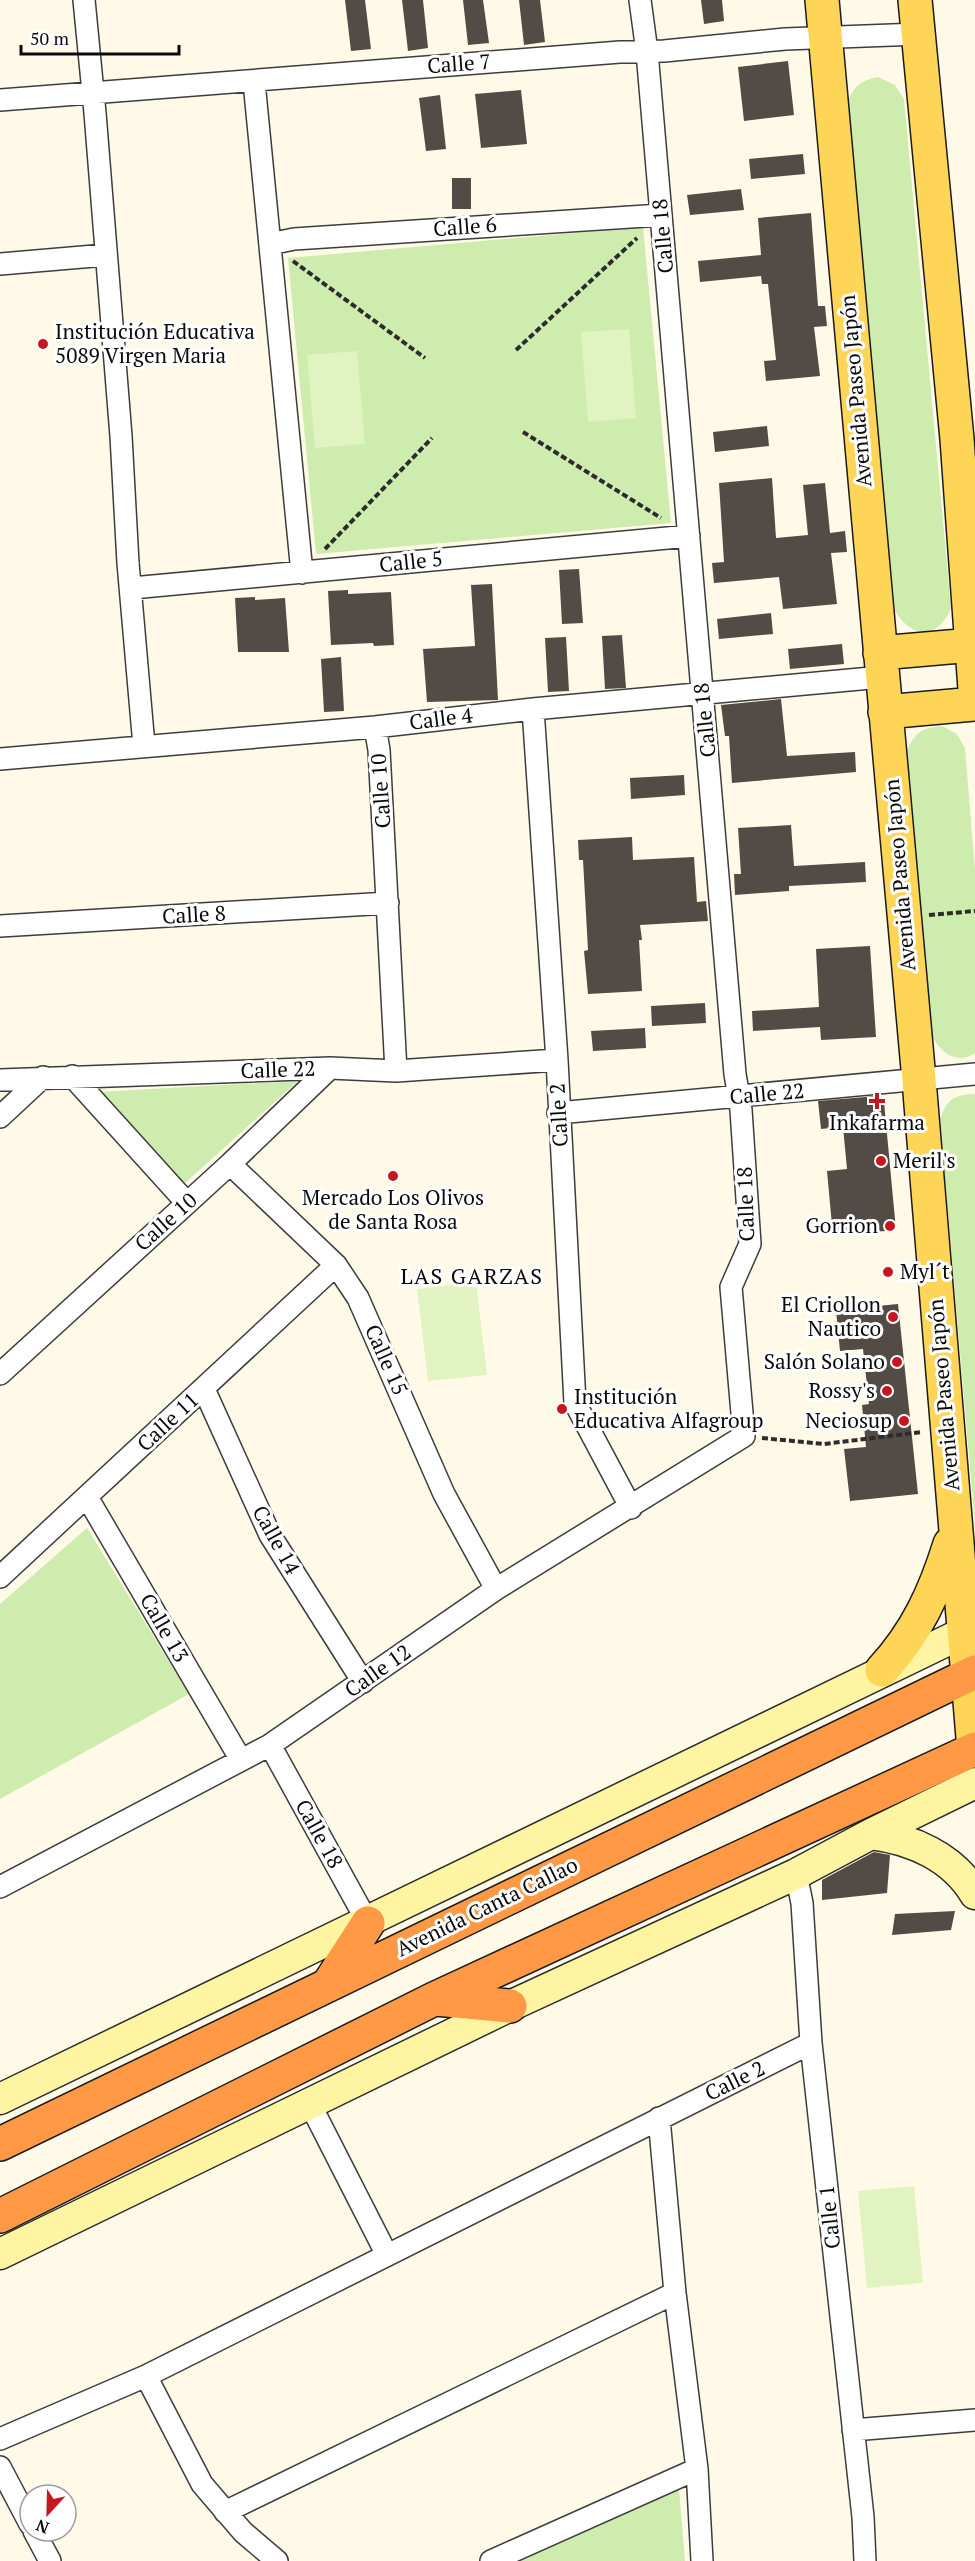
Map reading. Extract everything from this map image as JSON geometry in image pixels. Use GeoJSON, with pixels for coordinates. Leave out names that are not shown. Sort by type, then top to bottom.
{"type":"FeatureCollection","features":[{"type":"Feature","properties":{"kind":"highway","name":"Avenida Canta Callao"},"geometry":{"type":"LineString","coordinates":[[0,2144],[971,1673]]}},
{"type":"Feature","properties":{"kind":"highway"},"geometry":{"type":"LineString","coordinates":[[0,2216],[434,1999],[975,1757]]}},
{"type":"Feature","properties":{"kind":"highway"},"geometry":{"type":"LineString","coordinates":[[330,1983],[368,1923]]}},
{"type":"Feature","properties":{"kind":"highway"},"geometry":{"type":"LineString","coordinates":[[434,1999],[510,2006]]}},
{"type":"Feature","properties":{"kind":"main road","name":"Avenida Paseo Japón"},"geometry":{"type":"LineString","coordinates":[[822,0],[919,1080],[955,1531],[970,1630],[975,1757]]}},
{"type":"Feature","properties":{"kind":"main road"},"geometry":{"type":"LineString","coordinates":[[915,0],[966,438],[975,689]]}},
{"type":"Feature","properties":{"kind":"main road"},"geometry":{"type":"LineString","coordinates":[[881,665],[972,645]]}},
{"type":"Feature","properties":{"kind":"main road"},"geometry":{"type":"LineString","coordinates":[[885,712],[975,704]]}},
{"type":"Feature","properties":{"kind":"main road"},"geometry":{"type":"LineString","coordinates":[[882,1670],[907,1641],[927,1609],[955,1531]]}},
{"type":"Feature","properties":{"kind":"main road","name":"Avenida Canta Callao"},"geometry":{"type":"LineString","coordinates":[[0,2099],[368,1923],[882,1670],[970,1630]]}},
{"type":"Feature","properties":{"kind":"main road"},"geometry":{"type":"LineString","coordinates":[[0,2254],[510,2006],[796,1874],[871,1833],[975,1783]]}},
{"type":"Feature","properties":{"kind":"main road"},"geometry":{"type":"LineString","coordinates":[[871,1833],[893,1837],[937,1855],[957,1871],[975,1894]]}},
{"type":"Feature","properties":{"kind":"street"},"geometry":{"type":"LineString","coordinates":[[84,0],[144,746]]}},
{"type":"Feature","properties":{"kind":"street","name":"Calle 18"},"geometry":{"type":"LineString","coordinates":[[640,0],[647,52],[750,1244],[731,1287],[744,1436]]}},
{"type":"Feature","properties":{"kind":"street","name":"Calle 7"},"geometry":{"type":"LineString","coordinates":[[0,100],[647,52],[784,39],[919,34]]}},
{"type":"Feature","properties":{"kind":"street"},"geometry":{"type":"LineString","coordinates":[[254,82],[302,573]]}},
{"type":"Feature","properties":{"kind":"street","name":"Calle 6"},"geometry":{"type":"LineString","coordinates":[[270,244],[294,238],[661,215]]}},
{"type":"Feature","properties":{"kind":"street"},"geometry":{"type":"LineString","coordinates":[[0,264],[106,255]]}},
{"type":"Feature","properties":{"kind":"street","name":"Calle 5"},"geometry":{"type":"LineString","coordinates":[[132,588],[689,536]]}},
{"type":"Feature","properties":{"kind":"street","name":"Calle 4"},"geometry":{"type":"LineString","coordinates":[[0,759],[375,727],[703,693],[881,665]]}},
{"type":"Feature","properties":{"kind":"street","name":"Calle 2"},"geometry":{"type":"LineString","coordinates":[[532,709],[557,1060],[575,1403],[631,1508]]}},
{"type":"Feature","properties":{"kind":"street","name":"Calle 10"},"geometry":{"type":"LineString","coordinates":[[375,727],[379,750],[396,1071]]}},
{"type":"Feature","properties":{"kind":"street","name":"Calle 8"},"geometry":{"type":"LineString","coordinates":[[0,927],[388,903]]}},
{"type":"Feature","properties":{"kind":"street","name":"Calle 22"},"geometry":{"type":"LineString","coordinates":[[0,1080],[330,1068],[396,1071],[557,1060]]}},
{"type":"Feature","properties":{"kind":"street","name":"Calle 10"},"geometry":{"type":"LineString","coordinates":[[0,1374],[186,1202],[231,1164],[330,1068]]}},
{"type":"Feature","properties":{"kind":"street","name":"Calle 22"},"geometry":{"type":"LineString","coordinates":[[558,1113],[975,1074]]}},
{"type":"Feature","properties":{"kind":"street"},"geometry":{"type":"LineString","coordinates":[[72,1076],[186,1202]]}},
{"type":"Feature","properties":{"kind":"street"},"geometry":{"type":"LineString","coordinates":[[0,1117],[43,1077]]}},
{"type":"Feature","properties":{"kind":"street","name":"Calle 15"},"geometry":{"type":"LineString","coordinates":[[231,1164],[336,1265],[358,1298],[444,1494],[496,1588]]}},
{"type":"Feature","properties":{"kind":"street","name":"Calle 11"},"geometry":{"type":"LineString","coordinates":[[0,1577],[336,1265]]}},
{"type":"Feature","properties":{"kind":"street","name":"Calle 14"},"geometry":{"type":"LineString","coordinates":[[204,1389],[270,1535],[363,1683]]}},
{"type":"Feature","properties":{"kind":"street","name":"Calle 12"},"geometry":{"type":"LineString","coordinates":[[0,1887],[270,1745],[363,1683],[496,1588],[631,1508],[744,1436]]}},
{"type":"Feature","properties":{"kind":"street","name":"Calle 13"},"geometry":{"type":"LineString","coordinates":[[87,1497],[241,1760]]}},
{"type":"Feature","properties":{"kind":"street","name":"Calle 18"},"geometry":{"type":"LineString","coordinates":[[270,1745],[368,1923]]}},
{"type":"Feature","properties":{"kind":"street","name":"Calle 1"},"geometry":{"type":"LineString","coordinates":[[796,1874],[802,1903],[811,2043],[863,2517],[865,2561]]}},
{"type":"Feature","properties":{"kind":"street","name":"Calle 2"},"geometry":{"type":"LineString","coordinates":[[0,2439],[146,2376],[811,2043]]}},
{"type":"Feature","properties":{"kind":"street"},"geometry":{"type":"LineString","coordinates":[[309,2103],[387,2255]]}},
{"type":"Feature","properties":{"kind":"street"},"geometry":{"type":"LineString","coordinates":[[659,2118],[675,2293],[697,2469],[702,2561]]}},
{"type":"Feature","properties":{"kind":"street"},"geometry":{"type":"LineString","coordinates":[[225,2512],[675,2293]]}},
{"type":"Feature","properties":{"kind":"street"},"geometry":{"type":"LineString","coordinates":[[146,2376],[202,2484],[243,2532],[277,2561]]}},
{"type":"Feature","properties":{"kind":"street"},"geometry":{"type":"LineString","coordinates":[[853,2430],[975,2420]]}},
{"type":"Feature","properties":{"kind":"street"},"geometry":{"type":"LineString","coordinates":[[0,2467],[18,2501]]}},
{"type":"Feature","properties":{"kind":"street"},"geometry":{"type":"LineString","coordinates":[[490,2561],[697,2469]]}},
{"type":"Feature","properties":{"kind":"street"},"geometry":{"type":"LineString","coordinates":[[40,2543],[50,2561]]}},
{"type":"Feature","properties":{"kind":"path"},"geometry":{"type":"LineString","coordinates":[[516,350],[661,215]]}},
{"type":"Feature","properties":{"kind":"path"},"geometry":{"type":"LineString","coordinates":[[270,244],[425,358]]}},
{"type":"Feature","properties":{"kind":"path"},"geometry":{"type":"LineString","coordinates":[[523,432],[689,536]]}},
{"type":"Feature","properties":{"kind":"path"},"geometry":{"type":"LineString","coordinates":[[302,573],[432,438]]}},
{"type":"Feature","properties":{"kind":"path"},"geometry":{"type":"LineString","coordinates":[[904,917],[975,911]]}},
{"type":"Feature","properties":{"kind":"path"},"geometry":{"type":"LineString","coordinates":[[744,1436],[824,1444],[946,1428]]}},
{"type":"Feature","properties":{"kind":"green space"},"geometry":{"type":"Polygon","coordinates":[[[878,77],[895,85],[904,99],[951,608],[939,626],[924,632],[909,627],[895,611],[847,105],[858,86],[878,77]]]}},
{"type":"Feature","properties":{"kind":"green space"},"geometry":{"type":"Polygon","coordinates":[[[643,227],[671,523],[316,554],[288,258],[643,227]]]}},
{"type":"Feature","properties":{"kind":"green space"},"geometry":{"type":"Polygon","coordinates":[[[629,329],[636,418],[588,422],[581,332],[629,329]]]}},
{"type":"Feature","properties":{"kind":"green space"},"geometry":{"type":"Polygon","coordinates":[[[357,351],[365,444],[315,448],[307,355],[357,351]]]}},
{"type":"Feature","properties":{"kind":"green space"},"geometry":{"type":"Polygon","coordinates":[[[942,726],[957,734],[965,748],[975,870],[975,1053],[961,1058],[943,1051],[931,1034],[907,751],[913,739],[920,732],[942,726]]]}},
{"type":"Feature","properties":{"kind":"green space"},"geometry":{"type":"Polygon","coordinates":[[[298,1081],[184,1184],[97,1092],[298,1081]]]}},
{"type":"Feature","properties":{"kind":"green space"},"geometry":{"type":"Polygon","coordinates":[[[975,1094],[975,1525],[940,1120],[945,1107],[952,1099],[975,1094]]]}},
{"type":"Feature","properties":{"kind":"green space"},"geometry":{"type":"Polygon","coordinates":[[[476,1282],[487,1375],[428,1381],[417,1289],[476,1282]]]}},
{"type":"Feature","properties":{"kind":"green space"},"geometry":{"type":"Polygon","coordinates":[[[87,1528],[189,1694],[0,1799],[0,1604],[87,1528]]]}},
{"type":"Feature","properties":{"kind":"green space"},"geometry":{"type":"Polygon","coordinates":[[[914,2186],[923,2283],[867,2288],[858,2191],[914,2186]]]}},
{"type":"Feature","properties":{"kind":"green space"},"geometry":{"type":"Polygon","coordinates":[[[679,2489],[685,2561],[519,2561],[679,2489]]]}},
{"type":"Feature","properties":{"kind":"building"},"geometry":{"type":"Polygon","coordinates":[[[345,0],[365,0],[371,49],[351,51],[345,0]]]}},
{"type":"Feature","properties":{"kind":"building"},"geometry":{"type":"Polygon","coordinates":[[[402,0],[423,0],[428,48],[408,51],[402,0]]]}},
{"type":"Feature","properties":{"kind":"building"},"geometry":{"type":"Polygon","coordinates":[[[463,0],[483,0],[489,43],[468,45],[463,0]]]}},
{"type":"Feature","properties":{"kind":"building"},"geometry":{"type":"Polygon","coordinates":[[[519,0],[540,0],[545,42],[524,45],[519,0]]]}},
{"type":"Feature","properties":{"kind":"building"},"geometry":{"type":"Polygon","coordinates":[[[701,0],[722,0],[724,21],[704,24],[701,0]]]}},
{"type":"Feature","properties":{"kind":"building"},"geometry":{"type":"Polygon","coordinates":[[[788,61],[794,115],[744,121],[738,67],[788,61]]]}},
{"type":"Feature","properties":{"kind":"building"},"geometry":{"type":"Polygon","coordinates":[[[521,90],[527,144],[481,148],[475,94],[521,90]]]}},
{"type":"Feature","properties":{"kind":"building"},"geometry":{"type":"Polygon","coordinates":[[[440,95],[446,149],[426,151],[419,98],[440,95]]]}},
{"type":"Feature","properties":{"kind":"building"},"geometry":{"type":"Polygon","coordinates":[[[803,154],[805,174],[751,179],[749,159],[803,154]]]}},
{"type":"Feature","properties":{"kind":"building"},"geometry":{"type":"Polygon","coordinates":[[[452,178],[471,178],[471,209],[452,209],[452,178]]]}},
{"type":"Feature","properties":{"kind":"building"},"geometry":{"type":"Polygon","coordinates":[[[741,189],[744,210],[690,215],[687,195],[741,189]]]}},
{"type":"Feature","properties":{"kind":"building"},"geometry":{"type":"Polygon","coordinates":[[[811,213],[818,306],[825,306],[827,326],[814,327],[820,376],[766,381],[764,361],[776,360],[768,284],[762,284],[761,276],[700,282],[698,261],[761,255],[758,218],[811,213]]]}},
{"type":"Feature","properties":{"kind":"building"},"geometry":{"type":"Polygon","coordinates":[[[767,426],[769,446],[715,452],[713,432],[767,426]]]}},
{"type":"Feature","properties":{"kind":"building"},"geometry":{"type":"Polygon","coordinates":[[[772,478],[776,538],[808,535],[803,485],[825,483],[830,533],[845,531],[847,552],[831,553],[837,604],[783,609],[779,577],[714,583],[712,563],[724,562],[719,483],[772,478]]]}},
{"type":"Feature","properties":{"kind":"building"},"geometry":{"type":"Polygon","coordinates":[[[579,569],[583,623],[562,624],[559,570],[579,569]]]}},
{"type":"Feature","properties":{"kind":"building"},"geometry":{"type":"Polygon","coordinates":[[[492,584],[498,700],[427,702],[423,649],[475,646],[471,585],[492,584]]]}},
{"type":"Feature","properties":{"kind":"building"},"geometry":{"type":"Polygon","coordinates":[[[348,590],[348,594],[391,592],[394,645],[374,646],[373,643],[331,645],[328,591],[348,590]]]}},
{"type":"Feature","properties":{"kind":"building"},"geometry":{"type":"Polygon","coordinates":[[[255,597],[255,600],[285,598],[289,652],[238,652],[235,598],[255,597]]]}},
{"type":"Feature","properties":{"kind":"building"},"geometry":{"type":"Polygon","coordinates":[[[771,613],[773,634],[719,639],[717,619],[771,613]]]}},
{"type":"Feature","properties":{"kind":"building"},"geometry":{"type":"Polygon","coordinates":[[[622,635],[626,688],[605,689],[602,636],[622,635]]]}},
{"type":"Feature","properties":{"kind":"building"},"geometry":{"type":"Polygon","coordinates":[[[566,637],[569,691],[548,692],[545,638],[566,637]]]}},
{"type":"Feature","properties":{"kind":"building"},"geometry":{"type":"Polygon","coordinates":[[[842,644],[844,664],[790,669],[788,649],[842,644]]]}},
{"type":"Feature","properties":{"kind":"building"},"geometry":{"type":"Polygon","coordinates":[[[341,657],[344,711],[324,712],[321,659],[341,657]]]}},
{"type":"Feature","properties":{"kind":"building"},"geometry":{"type":"Polygon","coordinates":[[[781,699],[787,756],[855,752],[856,772],[732,783],[729,736],[725,736],[721,705],[781,699]]]}},
{"type":"Feature","properties":{"kind":"building"},"geometry":{"type":"Polygon","coordinates":[[[684,775],[685,795],[631,799],[630,778],[684,775]]]}},
{"type":"Feature","properties":{"kind":"building"},"geometry":{"type":"Polygon","coordinates":[[[791,825],[794,866],[865,862],[866,882],[789,886],[789,891],[735,895],[734,874],[741,874],[738,828],[791,825]]]}},
{"type":"Feature","properties":{"kind":"building"},"geometry":{"type":"Polygon","coordinates":[[[632,837],[633,860],[694,857],[697,902],[706,901],[708,921],[640,925],[642,991],[588,994],[584,951],[588,950],[583,860],[579,860],[578,840],[632,837]]]}},
{"type":"Feature","properties":{"kind":"building"},"geometry":{"type":"Polygon","coordinates":[[[870,946],[876,1037],[821,1040],[820,1027],[753,1031],[752,1011],[819,1007],[816,949],[870,946]]]}},
{"type":"Feature","properties":{"kind":"building"},"geometry":{"type":"Polygon","coordinates":[[[705,1003],[706,1023],[652,1026],[651,1006],[705,1003]]]}},
{"type":"Feature","properties":{"kind":"building"},"geometry":{"type":"Polygon","coordinates":[[[645,1028],[646,1048],[593,1051],[591,1031],[645,1028]]]}},
{"type":"Feature","properties":{"kind":"building"},"geometry":{"type":"Polygon","coordinates":[[[877,1096],[884,1102],[896,1230],[833,1236],[827,1171],[847,1169],[843,1127],[821,1129],[818,1101],[877,1096]]]}},
{"type":"Feature","properties":{"kind":"building"},"geometry":{"type":"Polygon","coordinates":[[[898,1304],[918,1494],[850,1501],[844,1449],[866,1447],[862,1405],[869,1404],[863,1349],[840,1351],[836,1310],[898,1304]]]}},
{"type":"Feature","properties":{"kind":"building"},"geometry":{"type":"Polygon","coordinates":[[[874,1852],[890,1855],[887,1893],[822,1900],[822,1880],[874,1852]]]}},
{"type":"Feature","properties":{"kind":"building"},"geometry":{"type":"Polygon","coordinates":[[[955,1911],[951,1930],[892,1935],[895,1914],[955,1911]]]}},
{"type":"Feature","properties":{"kind":"place","name":"Institución Educativa 5089 Virgen Maria"},"geometry":{"type":"Point","coordinates":[43,344]}},
{"type":"Feature","properties":{"kind":"place","name":"Inkafarma"},"geometry":{"type":"Point","coordinates":[877,1101]}},
{"type":"Feature","properties":{"kind":"place","name":"Meril's"},"geometry":{"type":"Point","coordinates":[881,1161]}},
{"type":"Feature","properties":{"kind":"place","name":"Mercado Los Olivos de Santa Rosa"},"geometry":{"type":"Point","coordinates":[393,1176]}},
{"type":"Feature","properties":{"kind":"place","name":"Gorrion"},"geometry":{"type":"Point","coordinates":[890,1226]}},
{"type":"Feature","properties":{"kind":"place","name":"Myl´t"},"geometry":{"type":"Point","coordinates":[888,1272]}},
{"type":"Feature","properties":{"kind":"place","name":"El Criollon Nautico"},"geometry":{"type":"Point","coordinates":[893,1317]}},
{"type":"Feature","properties":{"kind":"place","name":"Salón Solano"},"geometry":{"type":"Point","coordinates":[897,1362]}},
{"type":"Feature","properties":{"kind":"place","name":"Rossy's"},"geometry":{"type":"Point","coordinates":[887,1391]}},
{"type":"Feature","properties":{"kind":"place","name":"Institución Educativa Alfagroup"},"geometry":{"type":"Point","coordinates":[562,1409]}},
{"type":"Feature","properties":{"kind":"place","name":"Neciosup"},"geometry":{"type":"Point","coordinates":[904,1421]}},
{"type":"Feature","properties":{"kind":"district","name":"LAS GARZAS"},"geometry":{"type":"Point","coordinates":[472,1276]}}]}
